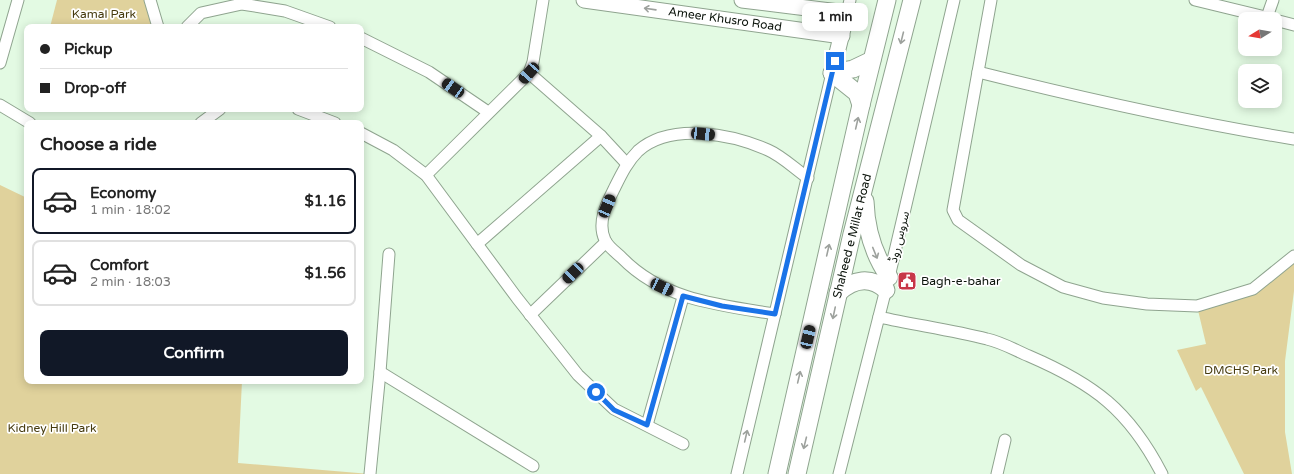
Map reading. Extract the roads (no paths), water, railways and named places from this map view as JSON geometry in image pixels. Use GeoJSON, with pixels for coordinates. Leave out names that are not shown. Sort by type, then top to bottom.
{"type":"FeatureCollection","features":[{"type":"Feature","properties":{"kind":"main road","name":"Ameer Khusro Road"},"geometry":{"type":"LineString","coordinates":[[584,0],[842,36]]}},
{"type":"Feature","properties":{"kind":"main road","name":"Ameer Khusro Road"},"geometry":{"type":"LineString","coordinates":[[742,0],[849,7]]}},
{"type":"Feature","properties":{"kind":"main road","name":"Shaheed e Millat Road"},"geometry":{"type":"LineString","coordinates":[[777,474],[861,105],[887,0]]}},
{"type":"Feature","properties":{"kind":"main road","name":"Shaheed e Millat Road"},"geometry":{"type":"LineString","coordinates":[[797,474],[838,293],[912,0]]}},
{"type":"Feature","properties":{"kind":"main road"},"geometry":{"type":"LineString","coordinates":[[832,73],[849,7]]}},
{"type":"Feature","properties":{"kind":"main road"},"geometry":{"type":"LineString","coordinates":[[832,73],[852,70],[872,60]]}},
{"type":"Feature","properties":{"kind":"main road"},"geometry":{"type":"LineString","coordinates":[[832,73],[857,93],[861,105]]}},
{"type":"Feature","properties":{"kind":"main road"},"geometry":{"type":"LineString","coordinates":[[838,293],[846,286],[861,281],[887,284],[872,245],[866,214],[864,187]]}},
{"type":"Feature","properties":{"kind":"street"},"geometry":{"type":"LineString","coordinates":[[0,63],[18,0]]}},
{"type":"Feature","properties":{"kind":"street"},"geometry":{"type":"LineString","coordinates":[[150,0],[157,24]]}},
{"type":"Feature","properties":{"kind":"street"},"geometry":{"type":"LineString","coordinates":[[426,175],[529,73],[534,62],[543,0]]}},
{"type":"Feature","properties":{"kind":"street","name":"سروس روڈ"},"geometry":{"type":"LineString","coordinates":[[839,474],[879,317],[954,0]]}},
{"type":"Feature","properties":{"kind":"street"},"geometry":{"type":"LineString","coordinates":[[991,0],[953,210],[958,220],[1022,265],[1063,287],[1103,298],[1147,304],[1197,306],[1253,289],[1294,256]]}},
{"type":"Feature","properties":{"kind":"street"},"geometry":{"type":"LineString","coordinates":[[1196,0],[1244,12]]}},
{"type":"Feature","properties":{"kind":"street"},"geometry":{"type":"LineString","coordinates":[[1272,12],[1273,0]]}},
{"type":"Feature","properties":{"kind":"street"},"geometry":{"type":"LineString","coordinates":[[190,24],[201,13],[242,4],[285,11],[322,24]]}},
{"type":"Feature","properties":{"kind":"street"},"geometry":{"type":"LineString","coordinates":[[1282,22],[1294,25]]}},
{"type":"Feature","properties":{"kind":"street"},"geometry":{"type":"LineString","coordinates":[[364,40],[429,72],[488,112]]}},
{"type":"Feature","properties":{"kind":"street"},"geometry":{"type":"LineString","coordinates":[[978,72],[1081,98],[1249,132],[1294,139]]}},
{"type":"Feature","properties":{"kind":"street"},"geometry":{"type":"LineString","coordinates":[[529,73],[601,136],[627,164]]}},
{"type":"Feature","properties":{"kind":"street"},"geometry":{"type":"LineString","coordinates":[[737,474],[832,73]]}},
{"type":"Feature","properties":{"kind":"street"},"geometry":{"type":"LineString","coordinates":[[0,105],[25,120]]}},
{"type":"Feature","properties":{"kind":"street"},"geometry":{"type":"LineString","coordinates":[[205,120],[216,112]]}},
{"type":"Feature","properties":{"kind":"street"},"geometry":{"type":"LineString","coordinates":[[306,112],[328,120]]}},
{"type":"Feature","properties":{"kind":"street"},"geometry":{"type":"LineString","coordinates":[[775,314],[722,306],[683,296],[634,270],[606,242],[602,231],[601,219],[627,164],[639,151],[650,143],[672,135],[690,133],[728,137],[769,150],[808,178]]}},
{"type":"Feature","properties":{"kind":"street"},"geometry":{"type":"LineString","coordinates":[[364,135],[393,150],[426,175],[530,315],[578,375],[614,410],[683,444]]}},
{"type":"Feature","properties":{"kind":"street"},"geometry":{"type":"LineString","coordinates":[[477,244],[601,136]]}},
{"type":"Feature","properties":{"kind":"street"},"geometry":{"type":"LineString","coordinates":[[530,315],[606,242]]}},
{"type":"Feature","properties":{"kind":"street"},"geometry":{"type":"LineString","coordinates":[[370,474],[389,254]]}},
{"type":"Feature","properties":{"kind":"street"},"geometry":{"type":"LineString","coordinates":[[647,425],[683,296]]}},
{"type":"Feature","properties":{"kind":"street"},"geometry":{"type":"LineString","coordinates":[[879,317],[988,339],[1059,369],[1085,384],[1115,406],[1148,446],[1162,474]]}},
{"type":"Feature","properties":{"kind":"street"},"geometry":{"type":"LineString","coordinates":[[380,372],[533,466]]}},
{"type":"Feature","properties":{"kind":"street"},"geometry":{"type":"LineString","coordinates":[[997,474],[1005,440]]}},
{"type":"Feature","properties":{"kind":"place","name":"Bagh-e-bahar"},"geometry":{"type":"Point","coordinates":[907,281]}},
{"type":"Feature","properties":{"kind":"park label","name":"Kamal Park"},"geometry":{"type":"Point","coordinates":[104,14]}},
{"type":"Feature","properties":{"kind":"park label","name":"DMCHS Park"},"geometry":{"type":"Point","coordinates":[1241,370]}},
{"type":"Feature","properties":{"kind":"park label","name":"Kidney Hill Park"},"geometry":{"type":"Point","coordinates":[52,428]}}]}
